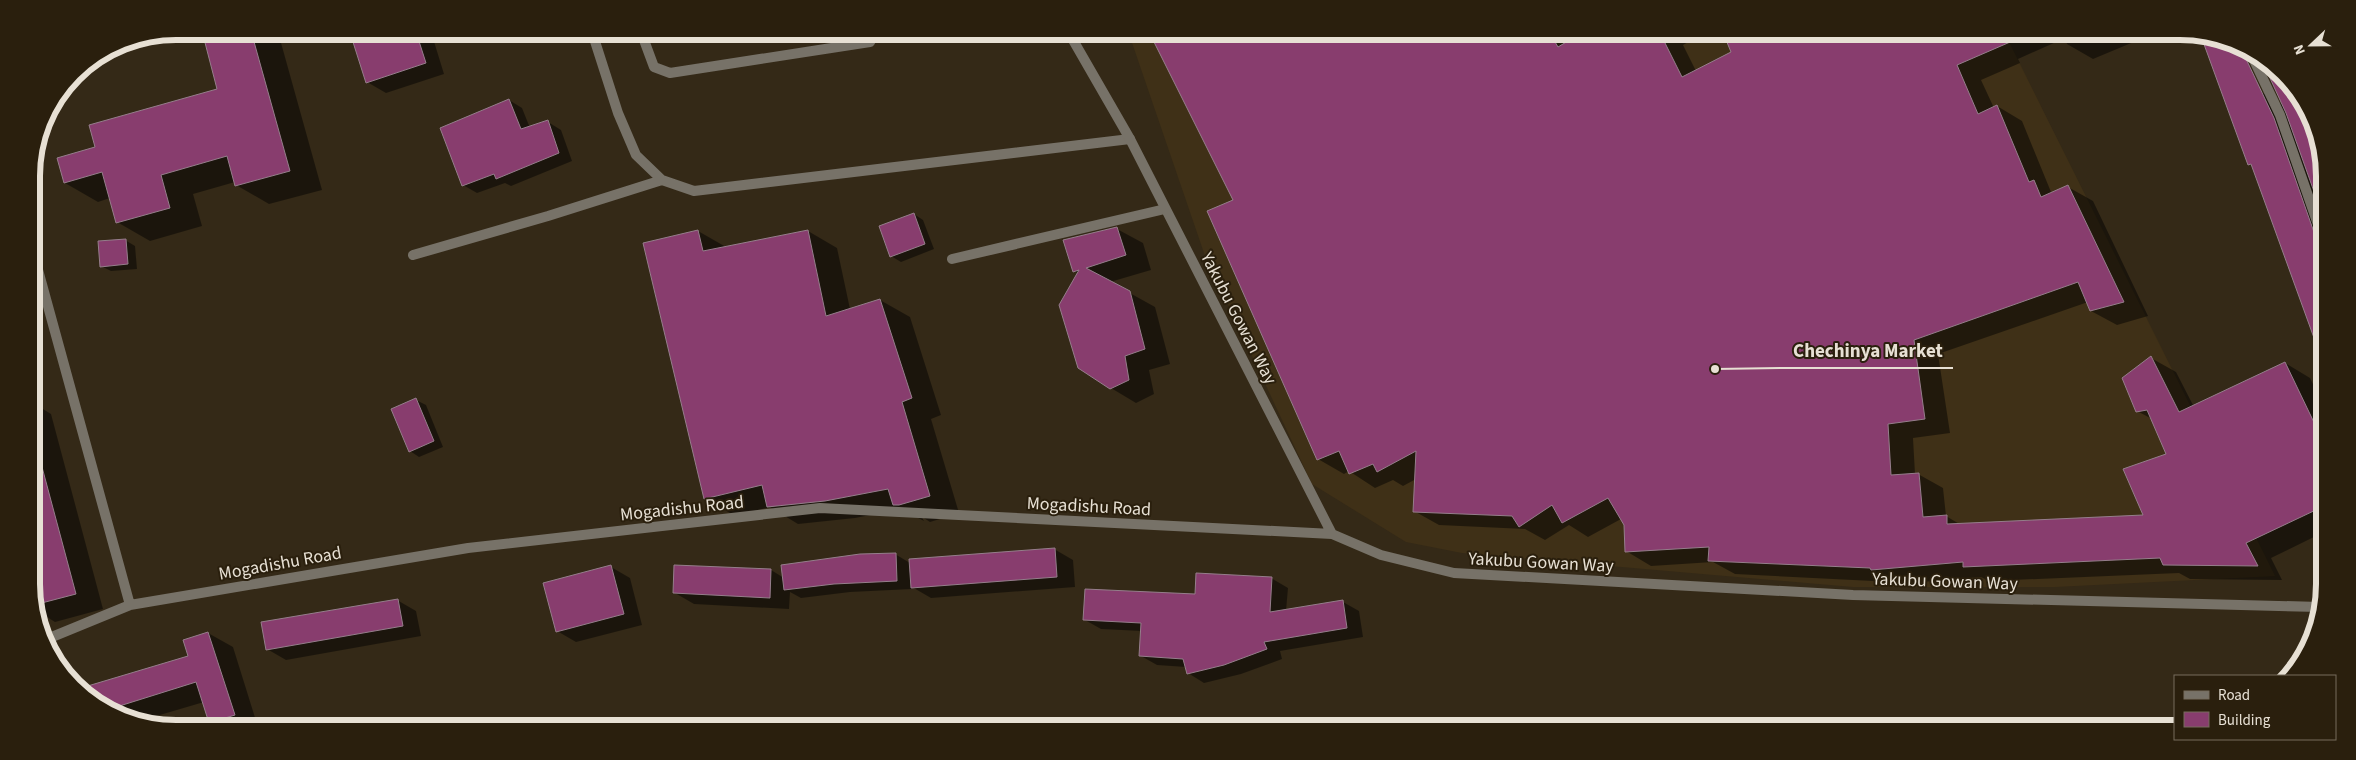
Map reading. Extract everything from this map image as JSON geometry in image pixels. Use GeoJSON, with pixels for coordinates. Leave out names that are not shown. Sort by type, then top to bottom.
{"type":"FeatureCollection","features":[{"type":"Feature","properties":{"kind":"street"},"geometry":{"type":"LineString","coordinates":[[595,40],[618,113],[636,155],[662,180],[694,191],[1130,139]]}},
{"type":"Feature","properties":{"kind":"street"},"geometry":{"type":"LineString","coordinates":[[644,40],[654,67],[670,74],[870,42],[871,40]]}},
{"type":"Feature","properties":{"kind":"street","name":"Yakubu Gowan Way"},"geometry":{"type":"LineString","coordinates":[[1072,40],[1130,139],[1332,534],[1381,555],[1454,573],[1853,595],[2314,607]]}},
{"type":"Feature","properties":{"kind":"street"},"geometry":{"type":"LineString","coordinates":[[2255,63],[2280,116],[2316,219]]}},
{"type":"Feature","properties":{"kind":"street"},"geometry":{"type":"LineString","coordinates":[[413,255],[548,216],[662,180]]}},
{"type":"Feature","properties":{"kind":"street"},"geometry":{"type":"LineString","coordinates":[[952,258],[1165,209]]}},
{"type":"Feature","properties":{"kind":"street"},"geometry":{"type":"LineString","coordinates":[[40,277],[130,605]]}},
{"type":"Feature","properties":{"kind":"street","name":"Mogadishu Road"},"geometry":{"type":"LineString","coordinates":[[50,637],[130,605],[468,548],[820,508],[1332,534]]}},
{"type":"Feature","properties":{"kind":"shaded area"},"geometry":{"type":"Polygon","coordinates":[[[1131,40],[2008,40],[2275,576],[2055,587],[1853,587],[1462,553],[1406,542],[1312,484],[1204,253],[1131,40]]]}},
{"type":"Feature","properties":{"kind":"building"},"geometry":{"type":"Polygon","coordinates":[[[204,40],[254,40],[290,171],[235,186],[227,156],[161,175],[170,208],[116,223],[102,172],[64,183],[57,158],[95,147],[89,125],[217,89],[204,40]]]}},
{"type":"Feature","properties":{"kind":"building"},"geometry":{"type":"Polygon","coordinates":[[[359,40],[419,40],[426,63],[366,83],[353,42],[359,40]]]}},
{"type":"Feature","properties":{"kind":"building"},"geometry":{"type":"Polygon","coordinates":[[[1153,40],[1554,40],[1558,47],[1570,40],[1664,40],[1682,77],[1731,52],[1726,40],[2015,40],[1957,65],[1978,114],[1997,105],[2029,182],[2034,180],[2041,197],[2068,185],[2124,302],[2090,311],[2078,282],[1914,340],[1925,419],[1888,424],[1891,475],[1919,473],[1923,517],[1947,515],[1947,524],[2143,515],[2123,469],[2166,454],[2147,410],[2136,412],[2122,378],[2151,356],[2179,412],[2285,362],[2316,427],[2316,510],[2246,543],[2258,566],[2163,565],[2160,558],[1963,567],[1963,562],[1871,570],[1870,568],[1708,561],[1709,547],[1625,552],[1624,525],[1608,498],[1562,523],[1552,505],[1519,527],[1512,516],[1413,512],[1416,451],[1377,472],[1373,464],[1349,474],[1339,451],[1317,460],[1207,211],[1233,200],[1153,40]]]}},
{"type":"Feature","properties":{"kind":"building"},"geometry":{"type":"Polygon","coordinates":[[[2203,42],[2232,50],[2247,58],[2274,118],[2316,238],[2316,343],[2251,164],[2248,165],[2203,42]]]}},
{"type":"Feature","properties":{"kind":"building"},"geometry":{"type":"Polygon","coordinates":[[[2267,72],[2293,100],[2309,132],[2316,167],[2316,197],[2286,113],[2267,72]]]}},
{"type":"Feature","properties":{"kind":"building"},"geometry":{"type":"Polygon","coordinates":[[[509,99],[521,129],[548,120],[559,153],[496,179],[494,174],[462,186],[440,128],[509,99]]]}},
{"type":"Feature","properties":{"kind":"building"},"geometry":{"type":"Polygon","coordinates":[[[914,213],[925,244],[890,257],[879,226],[914,213]]]}},
{"type":"Feature","properties":{"kind":"building"},"geometry":{"type":"Polygon","coordinates":[[[1117,227],[1126,255],[1086,268],[1130,291],[1145,349],[1125,356],[1129,380],[1110,389],[1078,368],[1059,305],[1079,270],[1073,272],[1063,240],[1117,227]]]}},
{"type":"Feature","properties":{"kind":"building"},"geometry":{"type":"Polygon","coordinates":[[[698,230],[703,251],[808,230],[826,316],[880,299],[912,398],[902,402],[930,496],[893,505],[888,489],[825,501],[767,507],[762,485],[704,499],[643,243],[698,230]]]}},
{"type":"Feature","properties":{"kind":"building"},"geometry":{"type":"Polygon","coordinates":[[[126,239],[128,264],[100,267],[98,241],[126,239]]]}},
{"type":"Feature","properties":{"kind":"building"},"geometry":{"type":"Polygon","coordinates":[[[416,398],[434,441],[409,452],[391,409],[416,398]]]}},
{"type":"Feature","properties":{"kind":"building"},"geometry":{"type":"Polygon","coordinates":[[[40,467],[42,467],[76,594],[42,603],[40,593],[40,467]]]}},
{"type":"Feature","properties":{"kind":"building"},"geometry":{"type":"Polygon","coordinates":[[[1055,548],[1057,577],[911,588],[909,559],[1055,548]]]}},
{"type":"Feature","properties":{"kind":"building"},"geometry":{"type":"Polygon","coordinates":[[[896,553],[897,581],[834,584],[784,590],[781,565],[860,554],[896,553]]]}},
{"type":"Feature","properties":{"kind":"building"},"geometry":{"type":"Polygon","coordinates":[[[611,565],[624,614],[556,632],[543,583],[611,565]]]}},
{"type":"Feature","properties":{"kind":"building"},"geometry":{"type":"Polygon","coordinates":[[[674,565],[771,569],[770,598],[673,593],[674,565]]]}},
{"type":"Feature","properties":{"kind":"building"},"geometry":{"type":"Polygon","coordinates":[[[1196,573],[1272,577],[1270,612],[1343,600],[1347,628],[1264,642],[1267,649],[1224,665],[1187,674],[1183,659],[1139,656],[1141,623],[1083,620],[1085,589],[1195,594],[1196,573]]]}},
{"type":"Feature","properties":{"kind":"building"},"geometry":{"type":"Polygon","coordinates":[[[398,599],[403,626],[266,650],[261,622],[398,599]]]}},
{"type":"Feature","properties":{"kind":"building"},"geometry":{"type":"Polygon","coordinates":[[[208,632],[235,715],[219,720],[208,720],[196,682],[117,707],[87,686],[188,656],[183,640],[208,632]]]}},
{"type":"Feature","properties":{"kind":"place","name":"Chechinya Market"},"geometry":{"type":"Point","coordinates":[1715,369]}}]}
